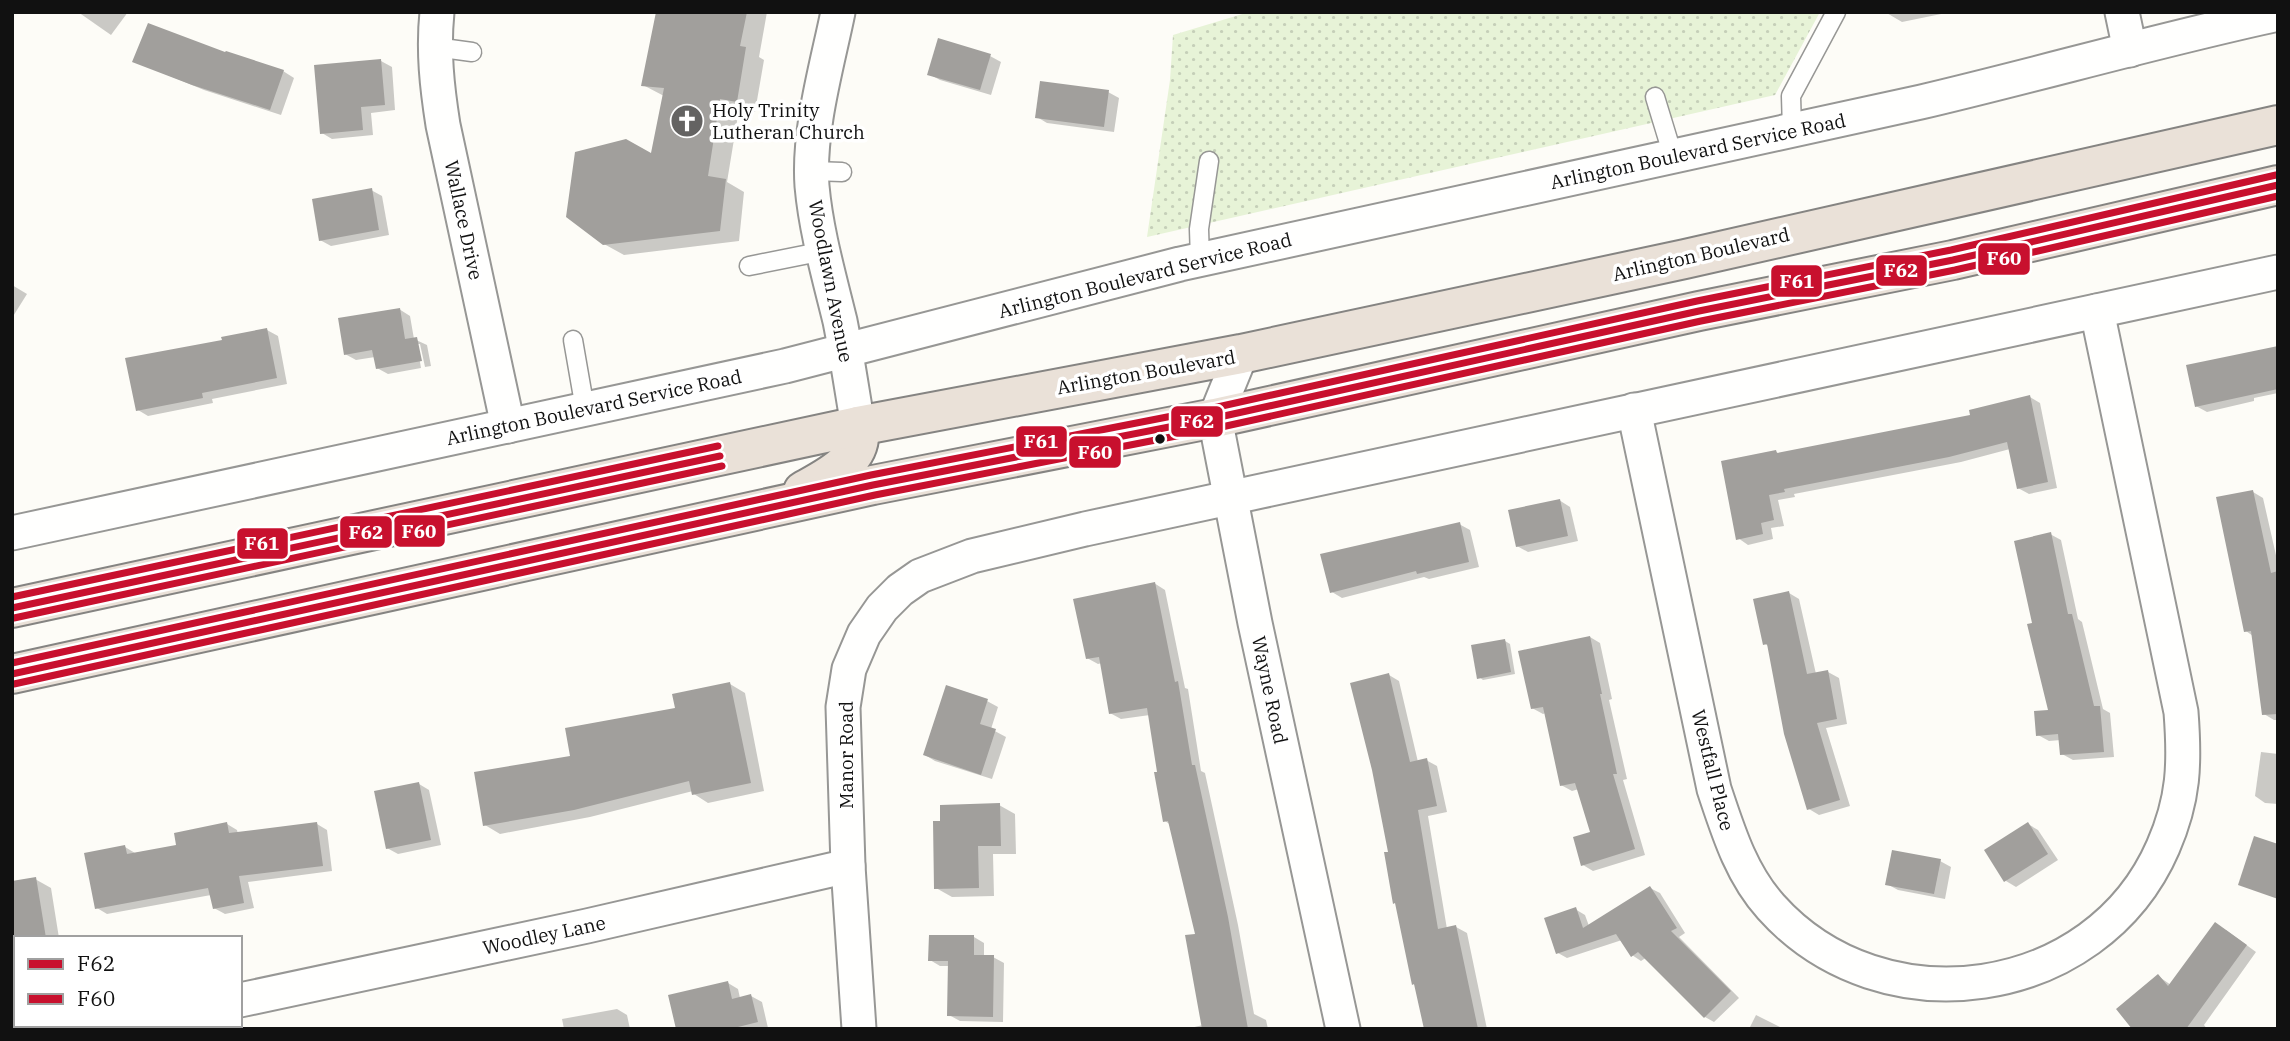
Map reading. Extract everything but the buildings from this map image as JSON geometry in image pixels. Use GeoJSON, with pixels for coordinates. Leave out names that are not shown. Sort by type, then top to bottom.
{"type":"FeatureCollection","features":[{"type":"Feature","properties":{"kind":"highway","name":"Arlington Boulevard"},"geometry":{"type":"LineString","coordinates":[[12,608],[858,426],[1241,354],[1685,259],[2278,125]]}},
{"type":"Feature","properties":{"kind":"highway"},"geometry":{"type":"LineString","coordinates":[[12,674],[873,485],[1214,418],[1699,311],[1953,260],[2278,185]]}},
{"type":"Feature","properties":{"kind":"highway"},"geometry":{"type":"LineString","coordinates":[[774,507],[824,479],[846,463],[859,444],[858,426]]}},
{"type":"Feature","properties":{"kind":"street","name":"Wallace Drive"},"geometry":{"type":"LineString","coordinates":[[437,12],[436,80],[443,125],[508,426]]}},
{"type":"Feature","properties":{"kind":"street","name":"Woodlawn Avenue"},"geometry":{"type":"LineString","coordinates":[[838,12],[813,144],[827,171],[818,226],[846,349],[858,426]]}},
{"type":"Feature","properties":{"kind":"street"},"geometry":{"type":"LineString","coordinates":[[2122,12],[2130,50]]}},
{"type":"Feature","properties":{"kind":"street","name":"Arlington Boulevard Service Road"},"geometry":{"type":"LineString","coordinates":[[12,533],[785,366],[1200,260],[2043,73],[2192,33],[2278,14]]}},
{"type":"Feature","properties":{"kind":"street"},"geometry":{"type":"LineString","coordinates":[[1231,497],[2278,272]]}},
{"type":"Feature","properties":{"kind":"street","name":"Westfall Place"},"geometry":{"type":"LineString","coordinates":[[1634,410],[1714,789],[1732,844],[1750,877],[1771,907],[1786,921],[1816,945],[1851,964],[1890,979],[1917,984],[1960,985],[2002,979],[2048,964],[2090,938],[2110,921],[2139,888],[2162,849],[2179,803],[2184,760],[2181,712],[2097,311]]}},
{"type":"Feature","properties":{"kind":"street"},"geometry":{"type":"LineString","coordinates":[[1214,418],[1241,354]]}},
{"type":"Feature","properties":{"kind":"street","name":"Wayne Road"},"geometry":{"type":"LineString","coordinates":[[1214,418],[1343,1029]]}},
{"type":"Feature","properties":{"kind":"street","name":"Manor Road"},"geometry":{"type":"LineString","coordinates":[[859,1029],[848,866],[843,707],[849,669],[864,634],[882,608],[900,590],[920,576],[972,556],[1231,497]]}},
{"type":"Feature","properties":{"kind":"street","name":"Woodley Lane"},"geometry":{"type":"LineString","coordinates":[[242,1000],[587,926],[848,866]]}},
{"type":"Feature","properties":{"kind":"lane"},"geometry":{"type":"LineString","coordinates":[[1792,130],[1791,96],[1836,12]]}},
{"type":"Feature","properties":{"kind":"lane"},"geometry":{"type":"LineString","coordinates":[[435,47],[472,52]]}},
{"type":"Feature","properties":{"kind":"lane"},"geometry":{"type":"LineString","coordinates":[[1655,97],[1673,156]]}},
{"type":"Feature","properties":{"kind":"lane"},"geometry":{"type":"LineString","coordinates":[[1200,260],[1199,229],[1209,161]]}},
{"type":"Feature","properties":{"kind":"lane"},"geometry":{"type":"LineString","coordinates":[[749,266],[824,251]]}},
{"type":"Feature","properties":{"kind":"lane"},"geometry":{"type":"LineString","coordinates":[[573,340],[585,409]]}},
{"type":"Feature","properties":{"kind":"green space"},"geometry":{"type":"Polygon","coordinates":[[[1249,12],[1820,12],[1775,95],[1147,237],[1170,80],[1173,35],[1249,12]]]}},
{"type":"Feature","properties":{"kind":"transit line","name":"F61"},"geometry":{"type":"LineString","coordinates":[[12,663],[871,475],[1213,408],[1697,301],[1951,250],[2276,175]]}},
{"type":"Feature","properties":{"kind":"transit line","name":"F62"},"geometry":{"type":"LineString","coordinates":[[12,674],[873,485],[1215,418],[1699,311],[1953,260],[2278,185]]}},
{"type":"Feature","properties":{"kind":"transit line","name":"F60"},"geometry":{"type":"LineString","coordinates":[[14,684],[875,495],[1217,428],[1701,321],[1955,270],[2278,196]]}},
{"type":"Feature","properties":{"kind":"transit line","name":"F61"},"geometry":{"type":"LineString","coordinates":[[12,597],[718,446]]}},
{"type":"Feature","properties":{"kind":"transit line","name":"F62"},"geometry":{"type":"LineString","coordinates":[[12,608],[720,456]]}},
{"type":"Feature","properties":{"kind":"transit line","name":"F60"},"geometry":{"type":"LineString","coordinates":[[14,618],[722,466]]}},
{"type":"Feature","properties":{"kind":"place","name":"Holy Trinity Lutheran Church"},"geometry":{"type":"Point","coordinates":[687,121]}}]}
